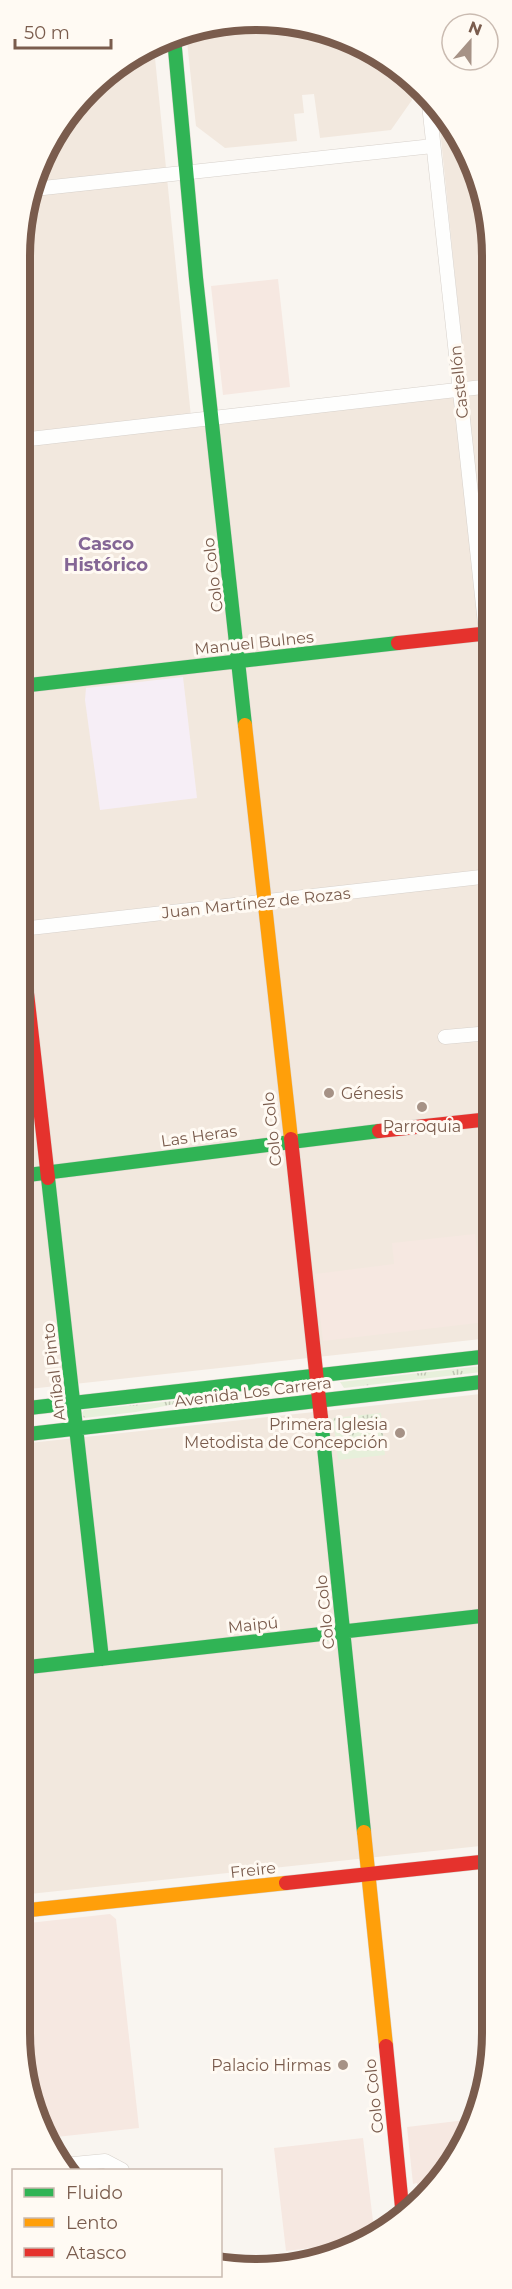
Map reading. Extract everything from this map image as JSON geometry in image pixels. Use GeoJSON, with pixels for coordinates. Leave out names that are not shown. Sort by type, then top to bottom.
{"type":"FeatureCollection","features":[{"type":"Feature","properties":{"kind":"street","name":"Colo Colo"},"geometry":{"type":"LineString","coordinates":[[175,45],[211,418],[320,1401],[402,2206]]}},
{"type":"Feature","properties":{"kind":"street","name":"Castellón"},"geometry":{"type":"LineString","coordinates":[[430,111],[482,581]]}},
{"type":"Feature","properties":{"kind":"street"},"geometry":{"type":"LineString","coordinates":[[41,188],[433,146]]}},
{"type":"Feature","properties":{"kind":"street"},"geometry":{"type":"LineString","coordinates":[[30,439],[482,387]]}},
{"type":"Feature","properties":{"kind":"street","name":"Manuel Bulnes"},"geometry":{"type":"LineString","coordinates":[[30,685],[482,634]]}},
{"type":"Feature","properties":{"kind":"street","name":"Juan Martínez de Rozas"},"geometry":{"type":"LineString","coordinates":[[30,928],[482,877]]}},
{"type":"Feature","properties":{"kind":"street","name":"Aníbal Pinto"},"geometry":{"type":"LineString","coordinates":[[30,1017],[102,1659]]}},
{"type":"Feature","properties":{"kind":"street"},"geometry":{"type":"LineString","coordinates":[[445,1037],[482,1034]]}},
{"type":"Feature","properties":{"kind":"street","name":"Las Heras"},"geometry":{"type":"LineString","coordinates":[[30,1175],[290,1140],[482,1120]]}},
{"type":"Feature","properties":{"kind":"street","name":"Avenida Los Carrera"},"geometry":{"type":"LineString","coordinates":[[30,1408],[482,1357]]}},
{"type":"Feature","properties":{"kind":"street","name":"Avenida Los Carrera"},"geometry":{"type":"LineString","coordinates":[[30,1434],[482,1382]]}},
{"type":"Feature","properties":{"kind":"street","name":"Maipú"},"geometry":{"type":"LineString","coordinates":[[30,1667],[482,1616]]}},
{"type":"Feature","properties":{"kind":"street","name":"Freire"},"geometry":{"type":"LineString","coordinates":[[30,1910],[482,1862]]}},
{"type":"Feature","properties":{"kind":"street"},"geometry":{"type":"LineString","coordinates":[[72,2164],[105,2161],[120,2169]]}},
{"type":"Feature","properties":{"kind":"shaded area"},"geometry":{"type":"Polygon","coordinates":[[[241,30],[271,30],[300,34],[329,42],[369,60],[411,92],[412,100],[391,130],[320,138],[314,94],[302,95],[304,113],[294,114],[297,141],[225,148],[196,126],[187,41],[212,34],[241,30]]]}},
{"type":"Feature","properties":{"kind":"shaded area"},"geometry":{"type":"Polygon","coordinates":[[[155,54],[192,427],[467,395],[440,124],[459,156],[478,212],[482,241],[482,1339],[30,1389],[30,241],[34,212],[42,183],[53,156],[68,130],[107,86],[130,68],[155,54]]]}},
{"type":"Feature","properties":{"kind":"shaded area"},"geometry":{"type":"Polygon","coordinates":[[[278,279],[290,387],[223,395],[211,286],[278,279]]]}},
{"type":"Feature","properties":{"kind":"shaded area"},"geometry":{"type":"Polygon","coordinates":[[[183,677],[197,798],[100,810],[85,700],[86,688],[183,677]]]}},
{"type":"Feature","properties":{"kind":"shaded area"},"geometry":{"type":"Polygon","coordinates":[[[475,1234],[482,1290],[482,1322],[323,1341],[315,1274],[394,1264],[392,1243],[475,1234]]]}},
{"type":"Feature","properties":{"kind":"shaded area"},"geometry":{"type":"Polygon","coordinates":[[[482,1394],[482,1846],[30,1894],[30,1443],[482,1394]]]}},
{"type":"Feature","properties":{"kind":"shaded area"},"geometry":{"type":"Polygon","coordinates":[[[110,1914],[116,1919],[139,2128],[55,2137],[53,2133],[34,2077],[30,2048],[30,1923],[110,1914]]]}},
{"type":"Feature","properties":{"kind":"shaded area"},"geometry":{"type":"Polygon","coordinates":[[[464,2120],[444,2159],[418,2191],[417,2183],[413,2184],[407,2127],[464,2120]]]}},
{"type":"Feature","properties":{"kind":"shaded area"},"geometry":{"type":"Polygon","coordinates":[[[363,2138],[373,2221],[383,2220],[356,2236],[334,2245],[286,2251],[274,2148],[363,2138]]]}},
{"type":"Feature","properties":{"kind":"green space"},"geometry":{"type":"Polygon","coordinates":[[[482,1366],[482,1372],[344,1388],[340,1382],[482,1366]]]}},
{"type":"Feature","properties":{"kind":"green space"},"geometry":{"type":"Polygon","coordinates":[[[302,1388],[184,1402],[136,1412],[84,1418],[82,1413],[84,1410],[302,1388]]]}},
{"type":"Feature","properties":{"kind":"green space"},"geometry":{"type":"Polygon","coordinates":[[[381,1413],[385,1455],[338,1460],[333,1418],[381,1413]]]}},
{"type":"Feature","properties":{"kind":"traffic: fast"},"geometry":{"type":"LineString","coordinates":[[175,45],[196,278],[245,725]]}},
{"type":"Feature","properties":{"kind":"traffic: fast"},"geometry":{"type":"LineString","coordinates":[[30,685],[398,643]]}},
{"type":"Feature","properties":{"kind":"traffic: fast"},"geometry":{"type":"LineString","coordinates":[[30,1175],[379,1131]]}},
{"type":"Feature","properties":{"kind":"traffic: fast"},"geometry":{"type":"LineString","coordinates":[[48,1178],[102,1659]]}},
{"type":"Feature","properties":{"kind":"traffic: fast"},"geometry":{"type":"LineString","coordinates":[[30,1408],[482,1357]]}},
{"type":"Feature","properties":{"kind":"traffic: fast"},"geometry":{"type":"LineString","coordinates":[[30,1434],[482,1382]]}},
{"type":"Feature","properties":{"kind":"traffic: fast"},"geometry":{"type":"LineString","coordinates":[[321,1418],[364,1832]]}},
{"type":"Feature","properties":{"kind":"traffic: fast"},"geometry":{"type":"LineString","coordinates":[[30,1667],[482,1616]]}},
{"type":"Feature","properties":{"kind":"traffic: slow"},"geometry":{"type":"LineString","coordinates":[[245,725],[291,1139]]}},
{"type":"Feature","properties":{"kind":"traffic: slow"},"geometry":{"type":"LineString","coordinates":[[364,1832],[386,2046]]}},
{"type":"Feature","properties":{"kind":"traffic: slow"},"geometry":{"type":"LineString","coordinates":[[30,1910],[286,1883]]}},
{"type":"Feature","properties":{"kind":"traffic: jam"},"geometry":{"type":"LineString","coordinates":[[398,643],[482,634]]}},
{"type":"Feature","properties":{"kind":"traffic: jam"},"geometry":{"type":"LineString","coordinates":[[30,1019],[48,1178]]}},
{"type":"Feature","properties":{"kind":"traffic: jam"},"geometry":{"type":"LineString","coordinates":[[379,1131],[482,1120]]}},
{"type":"Feature","properties":{"kind":"traffic: jam"},"geometry":{"type":"LineString","coordinates":[[291,1139],[321,1418]]}},
{"type":"Feature","properties":{"kind":"traffic: jam"},"geometry":{"type":"LineString","coordinates":[[286,1883],[482,1862]]}},
{"type":"Feature","properties":{"kind":"traffic: jam"},"geometry":{"type":"LineString","coordinates":[[386,2046],[402,2206]]}},
{"type":"Feature","properties":{"kind":"place","name":"Génesis"},"geometry":{"type":"Point","coordinates":[329,1093]}},
{"type":"Feature","properties":{"kind":"place","name":"Parroquia"},"geometry":{"type":"Point","coordinates":[422,1107]}},
{"type":"Feature","properties":{"kind":"place","name":"Primera Iglesia Metodista de Concepción"},"geometry":{"type":"Point","coordinates":[400,1433]}},
{"type":"Feature","properties":{"kind":"place","name":"Palacio Hirmas"},"geometry":{"type":"Point","coordinates":[343,2065]}},
{"type":"Feature","properties":{"kind":"district","name":"Casco Histórico"},"geometry":{"type":"Point","coordinates":[106,554]}}]}
